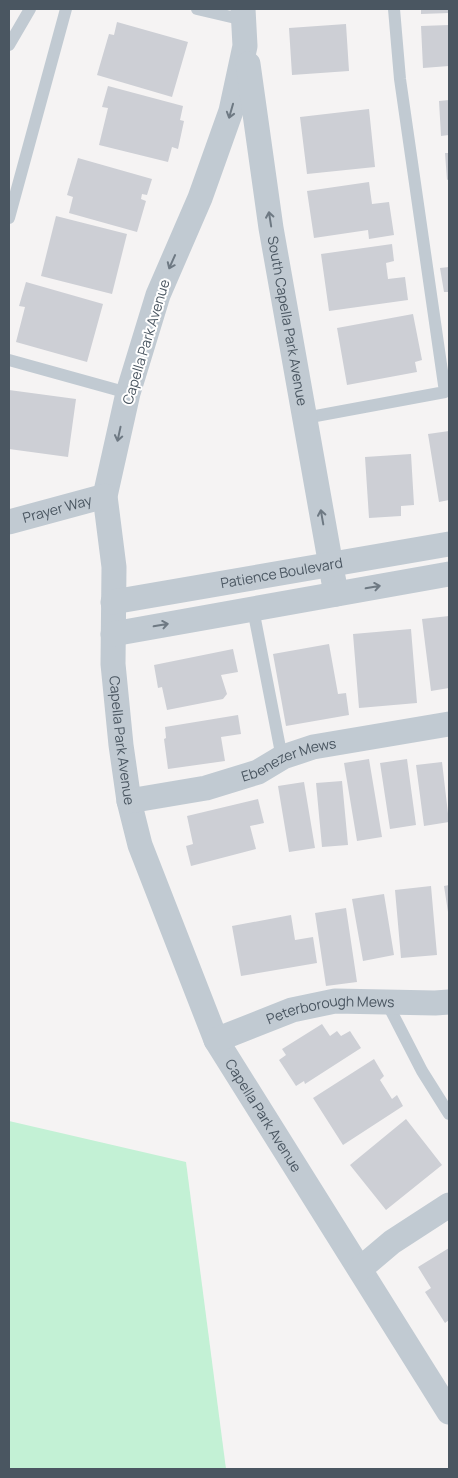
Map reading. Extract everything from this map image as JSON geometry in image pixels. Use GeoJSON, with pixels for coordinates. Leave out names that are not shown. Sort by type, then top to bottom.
{"type":"FeatureCollection","features":[{"type":"Feature","properties":{"kind":"street","name":"Capella Park Avenue"},"geometry":{"type":"LineString","coordinates":[[243,14],[246,46],[231,111],[200,198],[158,295],[128,392],[106,496],[114,567],[113,664],[120,745],[129,801],[140,845],[216,1040],[449,1412]]}},
{"type":"Feature","properties":{"kind":"street","name":"South Capella Park Avenue"},"geometry":{"type":"LineString","coordinates":[[246,46],[262,170],[336,594]]}},
{"type":"Feature","properties":{"kind":"street","name":"Prayer Way"},"geometry":{"type":"LineString","coordinates":[[9,522],[106,496]]}},
{"type":"Feature","properties":{"kind":"street","name":"Patience Boulevard"},"geometry":{"type":"LineString","coordinates":[[113,602],[449,544]]}},
{"type":"Feature","properties":{"kind":"street"},"geometry":{"type":"LineString","coordinates":[[113,634],[449,574]]}},
{"type":"Feature","properties":{"kind":"street","name":"Ebenezer Mews"},"geometry":{"type":"LineString","coordinates":[[129,801],[206,788],[258,772],[282,758],[313,747],[449,724]]}},
{"type":"Feature","properties":{"kind":"street","name":"Peterborough Mews"},"geometry":{"type":"LineString","coordinates":[[216,1040],[292,1010],[335,1001],[449,1002]]}},
{"type":"Feature","properties":{"kind":"street"},"geometry":{"type":"LineString","coordinates":[[360,1269],[392,1242],[449,1205]]}},
{"type":"Feature","properties":{"kind":"lane"},"geometry":{"type":"LineString","coordinates":[[9,45],[30,9]]}},
{"type":"Feature","properties":{"kind":"lane"},"geometry":{"type":"LineString","coordinates":[[9,218],[66,9]]}},
{"type":"Feature","properties":{"kind":"lane"},"geometry":{"type":"LineString","coordinates":[[197,9],[243,14]]}},
{"type":"Feature","properties":{"kind":"lane"},"geometry":{"type":"LineString","coordinates":[[305,418],[447,391],[400,79],[394,9]]}},
{"type":"Feature","properties":{"kind":"lane"},"geometry":{"type":"LineString","coordinates":[[9,360],[128,392]]}},
{"type":"Feature","properties":{"kind":"lane"},"geometry":{"type":"LineString","coordinates":[[253,609],[282,758]]}},
{"type":"Feature","properties":{"kind":"lane"},"geometry":{"type":"LineString","coordinates":[[386,1001],[422,1071],[449,1114]]}},
{"type":"Feature","properties":{"kind":"green space"},"geometry":{"type":"Polygon","coordinates":[[[9,1121],[186,1162],[226,1469],[9,1469],[9,1121]]]}},
{"type":"Feature","properties":{"kind":"building"},"geometry":{"type":"Polygon","coordinates":[[[421,9],[449,9],[449,13],[421,14],[421,9]]]}},
{"type":"Feature","properties":{"kind":"building"},"geometry":{"type":"Polygon","coordinates":[[[117,22],[188,42],[172,97],[97,75],[109,34],[114,35],[117,22]]]}},
{"type":"Feature","properties":{"kind":"building"},"geometry":{"type":"Polygon","coordinates":[[[346,24],[349,71],[292,75],[289,28],[346,24]]]}},
{"type":"Feature","properties":{"kind":"building"},"geometry":{"type":"Polygon","coordinates":[[[449,25],[449,66],[423,68],[421,26],[449,25]]]}},
{"type":"Feature","properties":{"kind":"building"},"geometry":{"type":"Polygon","coordinates":[[[108,86],[183,106],[180,120],[184,121],[178,149],[172,147],[168,162],[99,145],[108,108],[102,107],[108,86]]]}},
{"type":"Feature","properties":{"kind":"building"},"geometry":{"type":"Polygon","coordinates":[[[449,100],[449,135],[441,136],[439,101],[449,100]]]}},
{"type":"Feature","properties":{"kind":"building"},"geometry":{"type":"Polygon","coordinates":[[[369,109],[375,167],[307,174],[300,117],[369,109]]]}},
{"type":"Feature","properties":{"kind":"building"},"geometry":{"type":"Polygon","coordinates":[[[445,153],[449,153],[449,179],[447,180],[445,153]]]}},
{"type":"Feature","properties":{"kind":"building"},"geometry":{"type":"Polygon","coordinates":[[[78,158],[152,179],[147,195],[142,194],[141,199],[146,201],[137,232],[69,213],[73,197],[67,195],[78,158]]]}},
{"type":"Feature","properties":{"kind":"building"},"geometry":{"type":"Polygon","coordinates":[[[369,182],[372,204],[389,202],[394,235],[369,239],[368,230],[314,238],[307,191],[369,182]]]}},
{"type":"Feature","properties":{"kind":"building"},"geometry":{"type":"Polygon","coordinates":[[[56,216],[127,234],[112,294],[41,276],[56,216]]]}},
{"type":"Feature","properties":{"kind":"building"},"geometry":{"type":"Polygon","coordinates":[[[392,244],[394,261],[386,263],[388,279],[405,277],[408,300],[329,311],[321,254],[392,244]]]}},
{"type":"Feature","properties":{"kind":"building"},"geometry":{"type":"Polygon","coordinates":[[[449,267],[449,292],[444,292],[440,268],[449,267]]]}},
{"type":"Feature","properties":{"kind":"building"},"geometry":{"type":"Polygon","coordinates":[[[26,282],[103,304],[87,362],[16,342],[25,307],[19,306],[26,282]]]}},
{"type":"Feature","properties":{"kind":"building"},"geometry":{"type":"Polygon","coordinates":[[[413,314],[422,360],[415,362],[417,372],[347,385],[337,328],[413,314]]]}},
{"type":"Feature","properties":{"kind":"building"},"geometry":{"type":"Polygon","coordinates":[[[9,390],[76,399],[68,457],[9,449],[9,390]]]}},
{"type":"Feature","properties":{"kind":"building"},"geometry":{"type":"Polygon","coordinates":[[[449,431],[449,500],[439,502],[428,434],[449,431]]]}},
{"type":"Feature","properties":{"kind":"building"},"geometry":{"type":"Polygon","coordinates":[[[411,454],[414,505],[401,506],[401,516],[369,518],[365,457],[411,454]]]}},
{"type":"Feature","properties":{"kind":"building"},"geometry":{"type":"Polygon","coordinates":[[[449,616],[449,688],[431,691],[422,619],[449,616]]]}},
{"type":"Feature","properties":{"kind":"building"},"geometry":{"type":"Polygon","coordinates":[[[411,629],[417,703],[359,708],[353,634],[411,629]]]}},
{"type":"Feature","properties":{"kind":"building"},"geometry":{"type":"Polygon","coordinates":[[[329,644],[338,694],[346,693],[349,715],[286,726],[273,654],[329,644]]]}},
{"type":"Feature","properties":{"kind":"building"},"geometry":{"type":"Polygon","coordinates":[[[233,649],[238,672],[221,675],[227,694],[223,699],[167,710],[162,687],[158,688],[154,665],[233,649]]]}},
{"type":"Feature","properties":{"kind":"building"},"geometry":{"type":"Polygon","coordinates":[[[238,715],[241,734],[221,737],[225,761],[168,769],[164,739],[166,738],[165,727],[238,715]]]}},
{"type":"Feature","properties":{"kind":"building"},"geometry":{"type":"Polygon","coordinates":[[[369,759],[382,837],[357,841],[344,763],[369,759]]]}},
{"type":"Feature","properties":{"kind":"building"},"geometry":{"type":"Polygon","coordinates":[[[407,759],[416,825],[390,829],[380,763],[407,759]]]}},
{"type":"Feature","properties":{"kind":"building"},"geometry":{"type":"Polygon","coordinates":[[[442,762],[449,822],[424,826],[416,765],[442,762]]]}},
{"type":"Feature","properties":{"kind":"building"},"geometry":{"type":"Polygon","coordinates":[[[342,781],[348,845],[322,847],[316,783],[342,781]]]}},
{"type":"Feature","properties":{"kind":"building"},"geometry":{"type":"Polygon","coordinates":[[[304,782],[315,848],[289,852],[278,786],[304,782]]]}},
{"type":"Feature","properties":{"kind":"building"},"geometry":{"type":"Polygon","coordinates":[[[258,799],[264,823],[250,826],[256,849],[191,866],[186,846],[193,844],[187,816],[258,799]]]}},
{"type":"Feature","properties":{"kind":"building"},"geometry":{"type":"Polygon","coordinates":[[[449,885],[449,912],[448,912],[444,886],[449,885]]]}},
{"type":"Feature","properties":{"kind":"building"},"geometry":{"type":"Polygon","coordinates":[[[431,886],[437,955],[401,958],[395,890],[431,886]]]}},
{"type":"Feature","properties":{"kind":"building"},"geometry":{"type":"Polygon","coordinates":[[[384,894],[394,955],[363,961],[352,899],[384,894]]]}},
{"type":"Feature","properties":{"kind":"building"},"geometry":{"type":"Polygon","coordinates":[[[346,908],[357,982],[326,986],[315,913],[346,908]]]}},
{"type":"Feature","properties":{"kind":"building"},"geometry":{"type":"Polygon","coordinates":[[[291,915],[295,940],[313,937],[317,963],[241,976],[232,926],[291,915]]]}},
{"type":"Feature","properties":{"kind":"building"},"geometry":{"type":"Polygon","coordinates":[[[322,1024],[330,1036],[337,1031],[341,1036],[350,1031],[361,1048],[305,1084],[304,1081],[296,1086],[279,1060],[286,1055],[282,1049],[322,1024]]]}},
{"type":"Feature","properties":{"kind":"building"},"geometry":{"type":"Polygon","coordinates":[[[374,1059],[384,1076],[380,1080],[392,1099],[397,1095],[403,1106],[343,1145],[313,1098],[374,1059]]]}},
{"type":"Feature","properties":{"kind":"building"},"geometry":{"type":"Polygon","coordinates":[[[406,1119],[442,1165],[386,1210],[350,1165],[406,1119]]]}},
{"type":"Feature","properties":{"kind":"building"},"geometry":{"type":"Polygon","coordinates":[[[449,1248],[449,1320],[445,1323],[425,1292],[431,1288],[418,1267],[449,1248]]]}}]}
